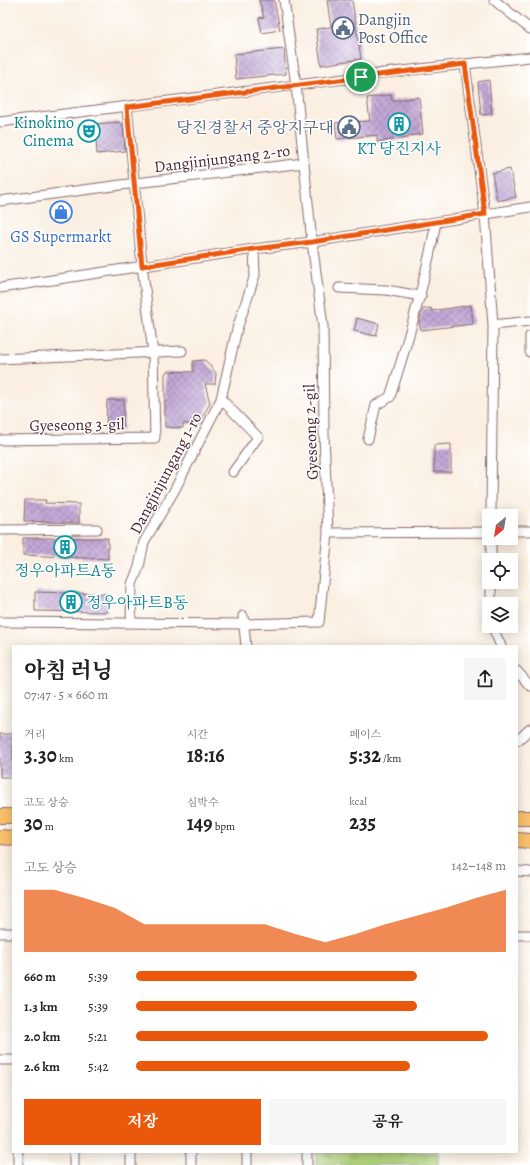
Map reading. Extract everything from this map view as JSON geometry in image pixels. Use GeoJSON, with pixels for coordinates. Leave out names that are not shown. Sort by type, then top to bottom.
{"type":"FeatureCollection","features":[{"type":"Feature","properties":{"kind":"main road"},"geometry":{"type":"LineString","coordinates":[[0,816],[12,816]]}},
{"type":"Feature","properties":{"kind":"main road"},"geometry":{"type":"LineString","coordinates":[[518,818],[530,818]]}},
{"type":"Feature","properties":{"kind":"main road"},"geometry":{"type":"LineString","coordinates":[[0,838],[12,838]]}},
{"type":"Feature","properties":{"kind":"main road"},"geometry":{"type":"LineString","coordinates":[[518,840],[530,840]]}},
{"type":"Feature","properties":{"kind":"street","name":"Dangjinjungang 2-ro"},"geometry":{"type":"LineString","coordinates":[[284,0],[296,85],[312,242]]}},
{"type":"Feature","properties":{"kind":"street"},"geometry":{"type":"LineString","coordinates":[[494,0],[530,29]]}},
{"type":"Feature","properties":{"kind":"street"},"geometry":{"type":"LineString","coordinates":[[0,122],[530,57]]}},
{"type":"Feature","properties":{"kind":"street"},"geometry":{"type":"LineString","coordinates":[[465,64],[485,214],[493,325],[491,509]]}},
{"type":"Feature","properties":{"kind":"street"},"geometry":{"type":"LineString","coordinates":[[127,107],[136,183],[142,266],[153,353]]}},
{"type":"Feature","properties":{"kind":"street","name":"Dangjinjungang 2-ro"},"geometry":{"type":"LineString","coordinates":[[0,201],[304,163]]}},
{"type":"Feature","properties":{"kind":"street"},"geometry":{"type":"LineString","coordinates":[[0,288],[254,249],[312,242],[530,207]]}},
{"type":"Feature","properties":{"kind":"street"},"geometry":{"type":"LineString","coordinates":[[368,438],[376,405],[390,397],[410,336],[421,296],[436,222]]}},
{"type":"Feature","properties":{"kind":"street","name":"Gyeseong 2-gil"},"geometry":{"type":"LineString","coordinates":[[244,620],[319,622],[328,533],[324,434],[323,326],[312,242]]}},
{"type":"Feature","properties":{"kind":"street","name":"Dangjinjungang 1-ro"},"geometry":{"type":"LineString","coordinates":[[131,623],[132,584],[139,567],[144,542],[174,491],[221,399],[237,329],[255,275],[254,249]]}},
{"type":"Feature","properties":{"kind":"street"},"geometry":{"type":"LineString","coordinates":[[339,288],[386,290],[421,296]]}},
{"type":"Feature","properties":{"kind":"street"},"geometry":{"type":"LineString","coordinates":[[493,325],[530,321]]}},
{"type":"Feature","properties":{"kind":"street"},"geometry":{"type":"LineString","coordinates":[[530,336],[530,352]]}},
{"type":"Feature","properties":{"kind":"street"},"geometry":{"type":"LineString","coordinates":[[0,359],[182,351]]}},
{"type":"Feature","properties":{"kind":"street","name":"Gyeseong 3-gil"},"geometry":{"type":"LineString","coordinates":[[0,440],[155,438],[153,353]]}},
{"type":"Feature","properties":{"kind":"street"},"geometry":{"type":"LineString","coordinates":[[221,399],[258,437],[233,472]]}},
{"type":"Feature","properties":{"kind":"street"},"geometry":{"type":"LineString","coordinates":[[0,530],[97,529]]}},
{"type":"Feature","properties":{"kind":"street"},"geometry":{"type":"LineString","coordinates":[[518,531],[530,531]]}},
{"type":"Feature","properties":{"kind":"street"},"geometry":{"type":"LineString","coordinates":[[328,533],[482,532]]}},
{"type":"Feature","properties":{"kind":"street"},"geometry":{"type":"LineString","coordinates":[[0,622],[131,623],[244,620],[246,645]]}},
{"type":"Feature","properties":{"kind":"street"},"geometry":{"type":"LineString","coordinates":[[495,633],[501,645]]}},
{"type":"Feature","properties":{"kind":"street"},"geometry":{"type":"LineString","coordinates":[[518,672],[530,686]]}},
{"type":"Feature","properties":{"kind":"street"},"geometry":{"type":"LineString","coordinates":[[518,740],[530,729]]}},
{"type":"Feature","properties":{"kind":"street"},"geometry":{"type":"LineString","coordinates":[[518,871],[530,872]]}},
{"type":"Feature","properties":{"kind":"street"},"geometry":{"type":"LineString","coordinates":[[0,933],[12,933]]}},
{"type":"Feature","properties":{"kind":"street"},"geometry":{"type":"LineString","coordinates":[[518,935],[530,935]]}},
{"type":"Feature","properties":{"kind":"street"},"geometry":{"type":"LineString","coordinates":[[0,1060],[12,1060]]}},
{"type":"Feature","properties":{"kind":"street"},"geometry":{"type":"LineString","coordinates":[[18,1153],[18,1165]]}},
{"type":"Feature","properties":{"kind":"street"},"geometry":{"type":"LineString","coordinates":[[74,1153],[74,1165]]}},
{"type":"Feature","properties":{"kind":"street"},"geometry":{"type":"LineString","coordinates":[[131,1153],[131,1165]]}},
{"type":"Feature","properties":{"kind":"street"},"geometry":{"type":"LineString","coordinates":[[191,1153],[191,1165]]}},
{"type":"Feature","properties":{"kind":"street"},"geometry":{"type":"LineString","coordinates":[[247,1153],[247,1165]]}},
{"type":"Feature","properties":{"kind":"street"},"geometry":{"type":"LineString","coordinates":[[307,1153],[307,1165]]}},
{"type":"Feature","properties":{"kind":"green space"},"geometry":{"type":"Polygon","coordinates":[[[316,1153],[438,1153],[438,1165],[316,1165],[316,1153]]]}},
{"type":"Feature","properties":{"kind":"building"},"geometry":{"type":"Polygon","coordinates":[[[259,0],[274,0],[280,30],[262,33],[259,18],[264,17],[259,0]]]}},
{"type":"Feature","properties":{"kind":"building"},"geometry":{"type":"Polygon","coordinates":[[[327,0],[352,0],[361,59],[321,65],[316,29],[331,27],[327,0]]]}},
{"type":"Feature","properties":{"kind":"building"},"geometry":{"type":"Polygon","coordinates":[[[284,49],[286,74],[236,79],[234,54],[284,49]]]}},
{"type":"Feature","properties":{"kind":"building"},"geometry":{"type":"Polygon","coordinates":[[[489,80],[492,114],[481,115],[478,82],[489,80]]]}},
{"type":"Feature","properties":{"kind":"building","name":"KT 당진지사"},"geometry":{"type":"Polygon","coordinates":[[[391,95],[392,101],[419,97],[423,134],[408,136],[408,138],[377,142],[377,135],[337,139],[335,123],[370,121],[367,98],[391,95]]]}},
{"type":"Feature","properties":{"kind":"building"},"geometry":{"type":"Polygon","coordinates":[[[119,122],[123,125],[125,151],[97,154],[95,124],[119,122]]]}},
{"type":"Feature","properties":{"kind":"building"},"geometry":{"type":"Polygon","coordinates":[[[510,169],[516,197],[497,201],[492,173],[510,169]]]}},
{"type":"Feature","properties":{"kind":"building"},"geometry":{"type":"Polygon","coordinates":[[[471,305],[473,324],[421,330],[419,322],[423,309],[431,308],[432,311],[471,305]]]}},
{"type":"Feature","properties":{"kind":"building"},"geometry":{"type":"Polygon","coordinates":[[[357,318],[379,324],[376,336],[354,331],[357,318]]]}},
{"type":"Feature","properties":{"kind":"building"},"geometry":{"type":"Polygon","coordinates":[[[205,360],[216,373],[215,384],[205,384],[210,403],[199,424],[183,424],[183,428],[165,427],[165,374],[167,371],[193,372],[193,361],[205,360]]]}},
{"type":"Feature","properties":{"kind":"building"},"geometry":{"type":"Polygon","coordinates":[[[107,400],[124,400],[123,430],[106,429],[107,400]]]}},
{"type":"Feature","properties":{"kind":"building"},"geometry":{"type":"Polygon","coordinates":[[[451,444],[451,472],[434,472],[434,445],[451,444]]]}},
{"type":"Feature","properties":{"kind":"building"},"geometry":{"type":"Polygon","coordinates":[[[25,500],[46,500],[45,503],[79,504],[79,523],[24,521],[25,500]]]}},
{"type":"Feature","properties":{"kind":"building","name":"정우아파트A동"},"geometry":{"type":"Polygon","coordinates":[[[23,538],[108,538],[108,559],[23,555],[23,538]]]}},
{"type":"Feature","properties":{"kind":"building","name":"정우아파트B동"},"geometry":{"type":"Polygon","coordinates":[[[35,592],[107,594],[107,612],[35,611],[35,592]]]}},
{"type":"Feature","properties":{"kind":"building"},"geometry":{"type":"Polygon","coordinates":[[[0,734],[12,734],[12,777],[0,777],[0,734]]]}},
{"type":"Feature","properties":{"kind":"place","name":"Dangjin Post Office"},"geometry":{"type":"Point","coordinates":[343,28]}},
{"type":"Feature","properties":{"kind":"place","name":"KT 당진지사"},"geometry":{"type":"Point","coordinates":[399,124]}},
{"type":"Feature","properties":{"kind":"place","name":"당진경찰서 중앙지구대"},"geometry":{"type":"Point","coordinates":[349,127]}},
{"type":"Feature","properties":{"kind":"place","name":"Kinokino Cinema"},"geometry":{"type":"Point","coordinates":[89,131]}},
{"type":"Feature","properties":{"kind":"place","name":"GS Supermarkt"},"geometry":{"type":"Point","coordinates":[61,212]}},
{"type":"Feature","properties":{"kind":"place","name":"정우아파트A동"},"geometry":{"type":"Point","coordinates":[65,547]}},
{"type":"Feature","properties":{"kind":"place","name":"정우아파트B동"},"geometry":{"type":"Point","coordinates":[71,602]}},
{"type":"Feature","properties":{"kind":"route"},"geometry":{"type":"LineString","coordinates":[[465,64],[485,214],[312,242],[142,266],[136,183],[127,107],[361,77],[465,64]]}}]}
